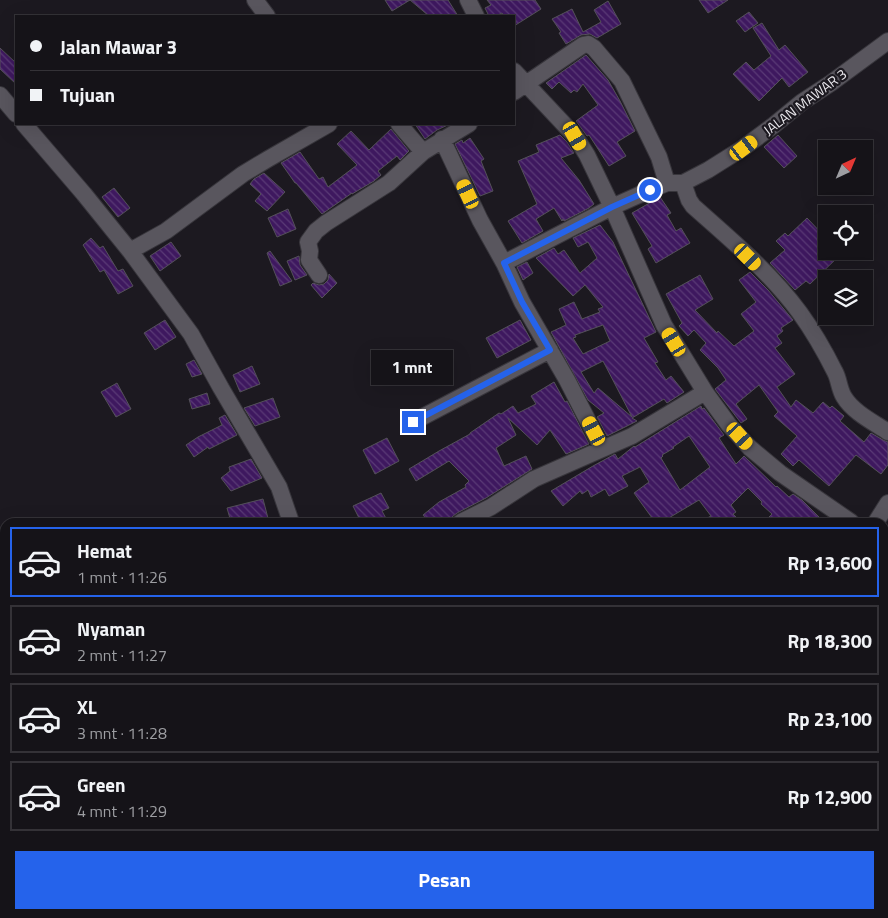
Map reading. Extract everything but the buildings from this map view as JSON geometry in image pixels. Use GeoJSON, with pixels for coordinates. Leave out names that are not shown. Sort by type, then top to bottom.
{"type":"FeatureCollection","features":[{"type":"Feature","properties":{"kind":"street"},"geometry":{"type":"LineString","coordinates":[[255,0],[267,15]]}},
{"type":"Feature","properties":{"kind":"street"},"geometry":{"type":"LineString","coordinates":[[468,0],[476,15]]}},
{"type":"Feature","properties":{"kind":"street","name":"JALAN MAWAR 3"},"geometry":{"type":"LineString","coordinates":[[504,263],[612,207],[708,170],[744,148],[802,102],[888,41]]}},
{"type":"Feature","properties":{"kind":"street"},"geometry":{"type":"LineString","coordinates":[[520,88],[583,45],[588,44],[594,48],[622,81],[635,111],[675,183],[693,206],[782,290],[800,313],[836,373],[843,395],[847,401],[855,410],[888,432]]}},
{"type":"Feature","properties":{"kind":"street"},"geometry":{"type":"LineString","coordinates":[[515,74],[520,88],[557,116],[575,136],[612,207],[664,325],[705,392],[729,425],[750,448],[780,473],[845,518]]}},
{"type":"Feature","properties":{"kind":"street"},"geometry":{"type":"LineString","coordinates":[[0,95],[15,113]]}},
{"type":"Feature","properties":{"kind":"street"},"geometry":{"type":"LineString","coordinates":[[25,125],[130,251],[191,334],[279,487],[290,518]]}},
{"type":"Feature","properties":{"kind":"street"},"geometry":{"type":"LineString","coordinates":[[130,251],[166,231],[243,174],[268,158],[328,125]]}},
{"type":"Feature","properties":{"kind":"street"},"geometry":{"type":"LineString","coordinates":[[400,125],[423,152]]}},
{"type":"Feature","properties":{"kind":"street"},"geometry":{"type":"LineString","coordinates":[[319,275],[309,260],[308,242],[316,231],[389,182],[423,152],[466,125]]}},
{"type":"Feature","properties":{"kind":"street"},"geometry":{"type":"LineString","coordinates":[[442,139],[480,220],[504,263],[522,302],[567,380],[602,448]]}},
{"type":"Feature","properties":{"kind":"street"},"geometry":{"type":"LineString","coordinates":[[413,422],[550,350]]}},
{"type":"Feature","properties":{"kind":"street"},"geometry":{"type":"LineString","coordinates":[[469,518],[491,507],[534,479],[632,436],[705,392]]}},
{"type":"Feature","properties":{"kind":"street"},"geometry":{"type":"LineString","coordinates":[[879,518],[888,503]]}},
{"type":"Feature","properties":{"kind":"route"},"geometry":{"type":"LineString","coordinates":[[413,422],[550,350],[522,302],[504,263],[612,207],[650,190]]}}]}
